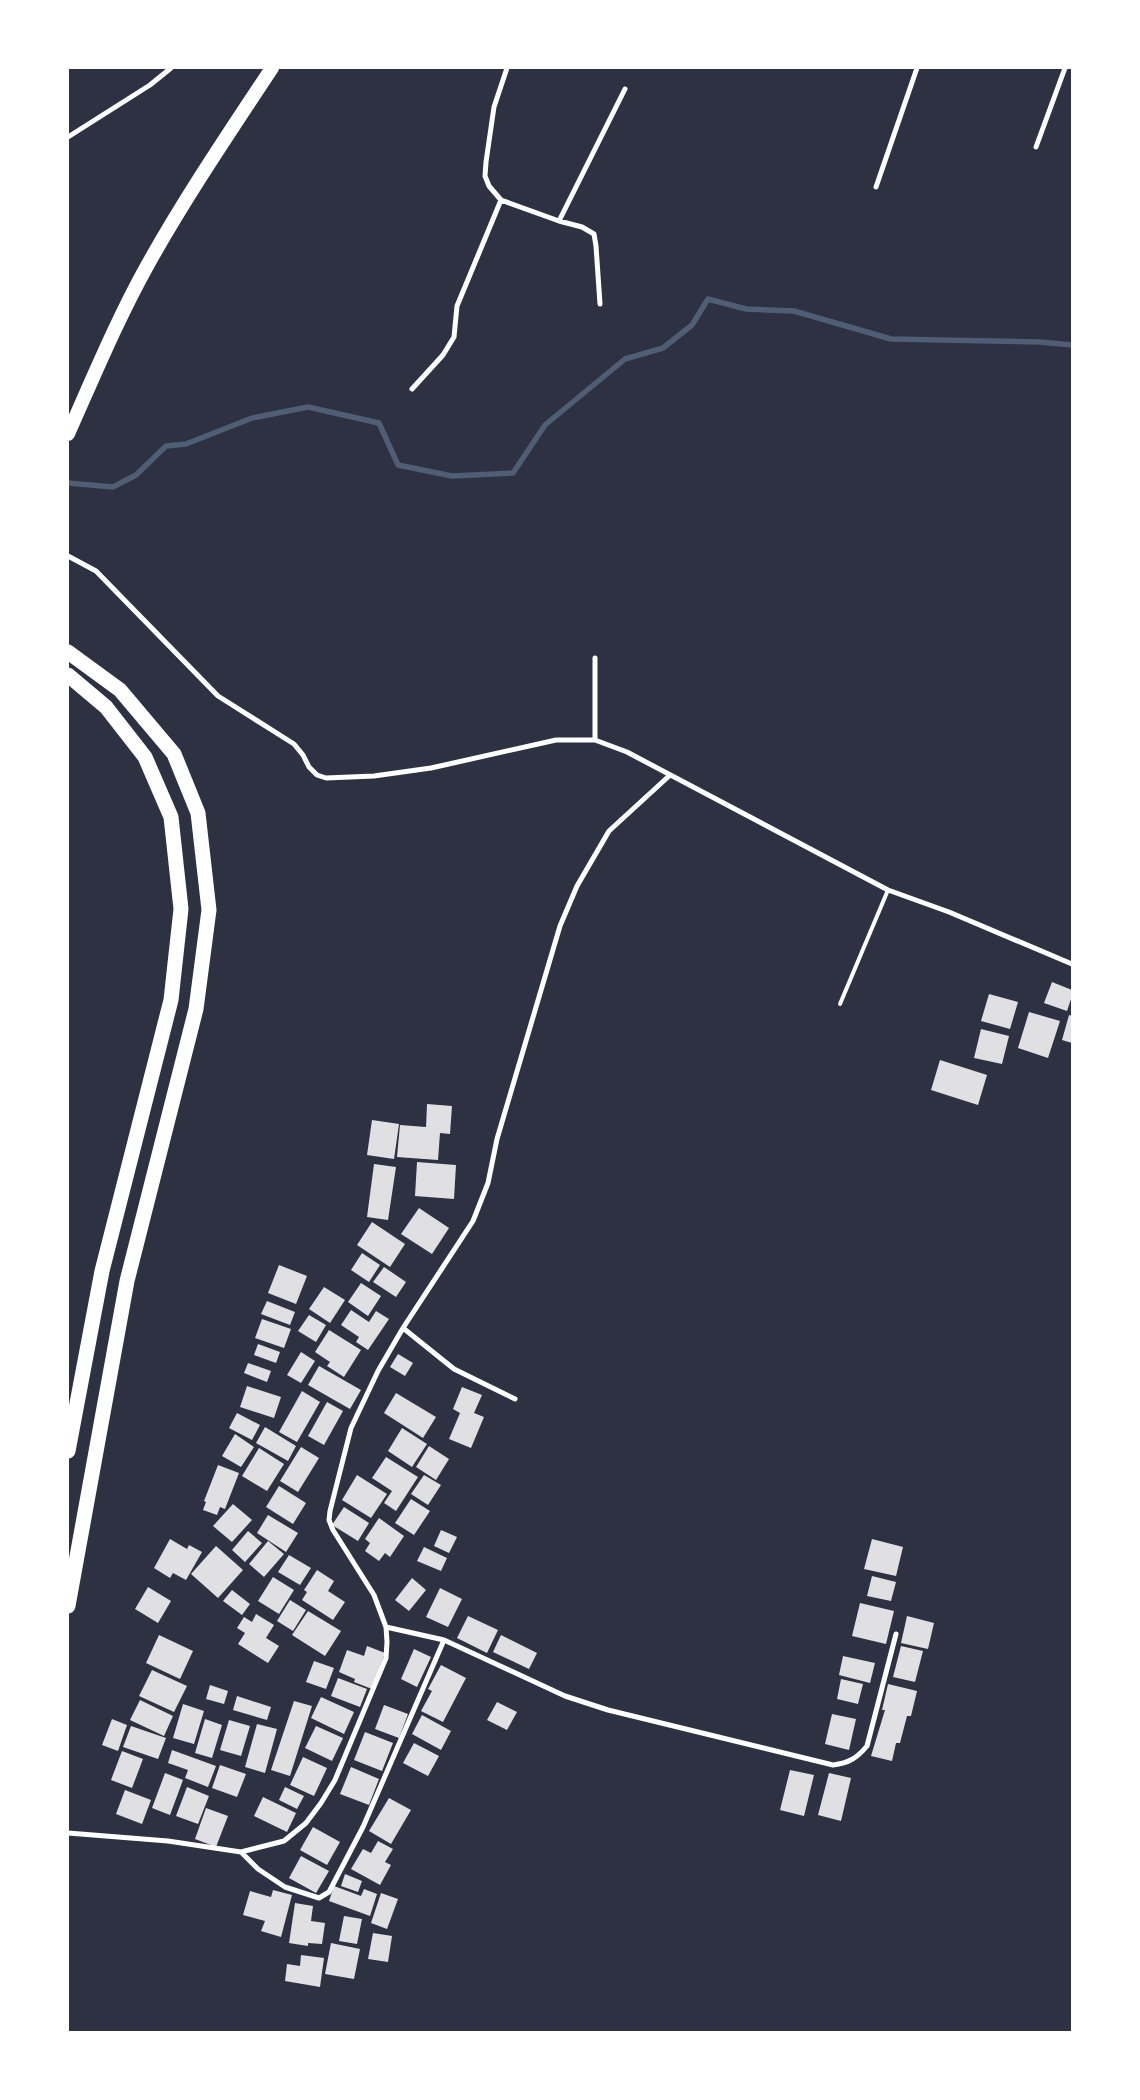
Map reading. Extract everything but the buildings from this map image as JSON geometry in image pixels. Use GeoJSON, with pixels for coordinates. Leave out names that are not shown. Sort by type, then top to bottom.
{"type":"FeatureCollection","features":[{"type":"Feature","properties":{"kind":"highway"},"geometry":{"type":"LineString","coordinates":[[68,434],[146,267],[194,187],[272,68]]}},
{"type":"Feature","properties":{"kind":"highway"},"geometry":{"type":"LineString","coordinates":[[68,1606],[127,1281],[196,1009],[209,910],[198,813],[174,754],[120,690],[69,652]]}},
{"type":"Feature","properties":{"kind":"highway"},"geometry":{"type":"LineString","coordinates":[[68,675],[106,708],[145,757],[171,817],[181,909],[171,1000],[102,1271],[68,1451]]}},
{"type":"Feature","properties":{"kind":"street"},"geometry":{"type":"LineString","coordinates":[[68,137],[150,85],[171,68]]}},
{"type":"Feature","properties":{"kind":"street"},"geometry":{"type":"LineString","coordinates":[[506,68],[494,107],[485,176],[489,186],[501,200],[559,221],[582,226],[594,234],[600,304]]}},
{"type":"Feature","properties":{"kind":"street"},"geometry":{"type":"LineString","coordinates":[[876,187],[917,68]]}},
{"type":"Feature","properties":{"kind":"street"},"geometry":{"type":"LineString","coordinates":[[1036,147],[1065,68]]}},
{"type":"Feature","properties":{"kind":"street"},"geometry":{"type":"LineString","coordinates":[[559,221],[625,89]]}},
{"type":"Feature","properties":{"kind":"street"},"geometry":{"type":"LineString","coordinates":[[412,389],[443,356],[454,337],[457,306],[501,200]]}},
{"type":"Feature","properties":{"kind":"street"},"geometry":{"type":"LineString","coordinates":[[68,556],[96,571],[218,696],[294,744],[303,755],[308,767],[317,776],[326,778],[374,776],[431,768],[556,740],[595,740],[627,752],[669,776],[888,890],[949,912],[1072,964]]}},
{"type":"Feature","properties":{"kind":"street"},"geometry":{"type":"LineString","coordinates":[[595,658],[595,740]]}},
{"type":"Feature","properties":{"kind":"street"},"geometry":{"type":"LineString","coordinates":[[68,1833],[168,1840],[241,1852],[284,1841],[306,1823],[335,1780],[386,1658],[388,1642],[386,1627],[374,1595],[333,1530],[329,1520],[351,1428],[378,1371],[403,1328],[473,1221],[488,1183],[497,1139],[554,944],[577,886],[609,832],[669,776]]}},
{"type":"Feature","properties":{"kind":"street"},"geometry":{"type":"LineString","coordinates":[[403,1328],[454,1369],[515,1399]]}},
{"type":"Feature","properties":{"kind":"street"},"geometry":{"type":"LineString","coordinates":[[386,1627],[444,1640],[565,1696],[608,1710],[833,1766],[848,1763],[867,1746],[896,1634]]}},
{"type":"Feature","properties":{"kind":"street"},"geometry":{"type":"LineString","coordinates":[[241,1852],[258,1869],[284,1887],[318,1898],[328,1892],[363,1827],[444,1640]]}},
{"type":"Feature","properties":{"kind":"lane"},"geometry":{"type":"LineString","coordinates":[[840,1004],[888,890]]}},
{"type":"Feature","properties":{"kind":"waterway"},"geometry":{"type":"LineString","coordinates":[[68,483],[113,487],[136,475],[166,446],[186,444],[252,418],[308,407],[379,423],[398,465],[452,476],[513,473],[545,425],[625,359],[663,348],[692,325],[708,299],[746,309],[794,311],[891,339],[1040,342],[1072,345]]}}]}
